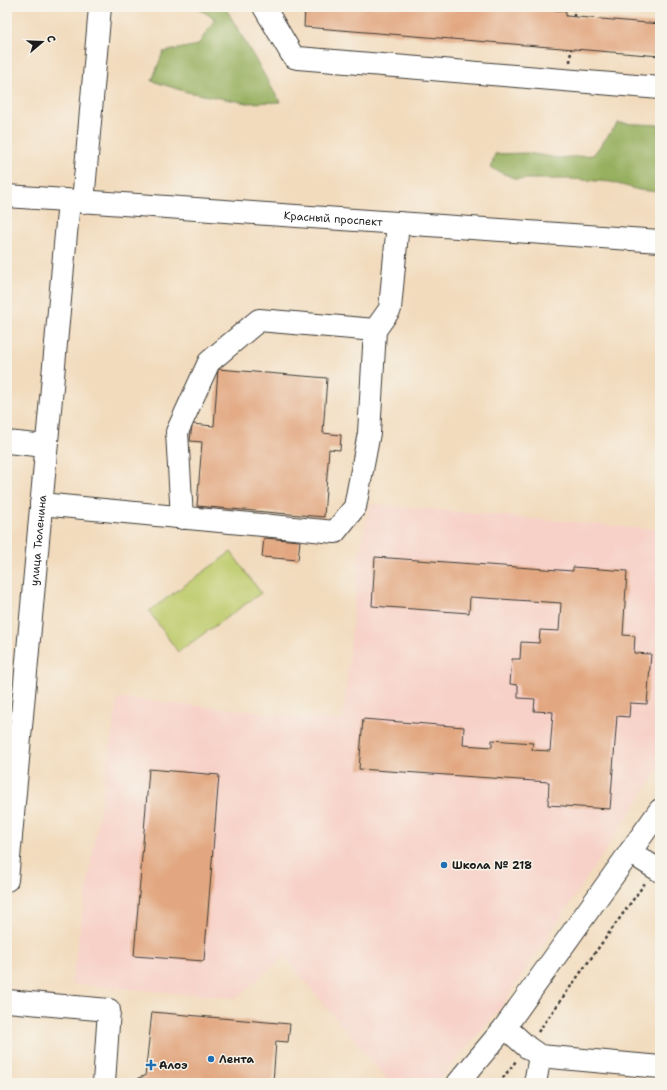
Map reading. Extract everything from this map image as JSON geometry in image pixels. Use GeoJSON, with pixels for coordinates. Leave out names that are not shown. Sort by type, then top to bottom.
{"type":"FeatureCollection","features":[{"type":"Feature","properties":{"kind":"street","name":"улица Тюленина"},"geometry":{"type":"LineString","coordinates":[[7,880],[9,830],[46,446],[100,7]]}},
{"type":"Feature","properties":{"kind":"street"},"geometry":{"type":"LineString","coordinates":[[264,7],[291,54],[298,58],[660,88]]}},
{"type":"Feature","properties":{"kind":"street","name":"Красный проспект"},"geometry":{"type":"LineString","coordinates":[[7,196],[660,241]]}},
{"type":"Feature","properties":{"kind":"street"},"geometry":{"type":"LineString","coordinates":[[41,504],[335,532],[356,508],[369,433],[375,330],[390,309],[398,223]]}},
{"type":"Feature","properties":{"kind":"street"},"geometry":{"type":"LineString","coordinates":[[182,518],[177,432],[209,362],[259,320],[375,330]]}},
{"type":"Feature","properties":{"kind":"street"},"geometry":{"type":"LineString","coordinates":[[7,442],[46,446]]}},
{"type":"Feature","properties":{"kind":"street"},"geometry":{"type":"LineString","coordinates":[[458,1083],[505,1027],[660,810]]}},
{"type":"Feature","properties":{"kind":"street"},"geometry":{"type":"LineString","coordinates":[[630,852],[658,869]]}},
{"type":"Feature","properties":{"kind":"street"},"geometry":{"type":"LineString","coordinates":[[7,1001],[109,1010],[104,1083]]}},
{"type":"Feature","properties":{"kind":"street"},"geometry":{"type":"LineString","coordinates":[[505,1027],[533,1051],[660,1067]]}},
{"type":"Feature","properties":{"kind":"street"},"geometry":{"type":"LineString","coordinates":[[533,1051],[534,1083]]}},
{"type":"Feature","properties":{"kind":"path"},"geometry":{"type":"LineString","coordinates":[[574,7],[574,17]]}},
{"type":"Feature","properties":{"kind":"path"},"geometry":{"type":"LineString","coordinates":[[498,1083],[533,1051],[658,869]]}},
{"type":"Feature","properties":{"kind":"shaded area","name":"Школа № 218"},"geometry":{"type":"Polygon","coordinates":[[[370,504],[660,530],[660,768],[499,1010],[436,1083],[390,1083],[284,956],[237,998],[71,984],[118,698],[343,720],[359,555],[370,504]]]}},
{"type":"Feature","properties":{"kind":"green space"},"geometry":{"type":"Polygon","coordinates":[[[196,7],[225,7],[280,102],[247,103],[187,92],[152,81],[163,52],[198,45],[215,19],[196,7]]]}},
{"type":"Feature","properties":{"kind":"green space"},"geometry":{"type":"Polygon","coordinates":[[[618,123],[660,125],[660,192],[639,190],[611,182],[571,179],[516,179],[491,168],[495,154],[527,153],[559,158],[593,155],[618,123]]]}},
{"type":"Feature","properties":{"kind":"green space"},"geometry":{"type":"Polygon","coordinates":[[[231,552],[261,593],[178,652],[149,611],[231,552]]]}},
{"type":"Feature","properties":{"kind":"building"},"geometry":{"type":"Polygon","coordinates":[[[305,7],[520,7],[566,11],[566,16],[660,24],[660,56],[304,27],[305,7]]]}},
{"type":"Feature","properties":{"kind":"building"},"geometry":{"type":"Polygon","coordinates":[[[218,369],[327,378],[323,433],[341,435],[340,450],[329,449],[324,517],[197,506],[202,442],[190,441],[192,424],[214,426],[218,369]]]}},
{"type":"Feature","properties":{"kind":"building"},"geometry":{"type":"Polygon","coordinates":[[[264,538],[300,541],[298,560],[262,557],[264,538]]]}},
{"type":"Feature","properties":{"kind":"building"},"geometry":{"type":"Polygon","coordinates":[[[375,557],[573,571],[573,567],[627,571],[623,635],[635,636],[634,653],[651,654],[647,704],[630,703],[629,717],[617,716],[610,809],[548,805],[549,782],[359,769],[363,719],[464,727],[463,745],[492,747],[492,740],[533,743],[532,750],[550,751],[553,712],[534,711],[535,699],[518,698],[518,685],[510,684],[512,659],[520,659],[521,642],[539,643],[540,630],[559,631],[561,603],[470,597],[469,613],[372,606],[375,557]]]}},
{"type":"Feature","properties":{"kind":"building"},"geometry":{"type":"Polygon","coordinates":[[[149,769],[219,775],[204,961],[134,956],[149,769]]]}},
{"type":"Feature","properties":{"kind":"building","name":"Лента"},"geometry":{"type":"Polygon","coordinates":[[[152,1012],[290,1024],[288,1042],[276,1041],[273,1083],[137,1083],[138,1078],[145,1076],[152,1012]]]}},
{"type":"Feature","properties":{"kind":"place","name":"Школа № 218"},"geometry":{"type":"Point","coordinates":[444,865]}},
{"type":"Feature","properties":{"kind":"place","name":"Лента"},"geometry":{"type":"Point","coordinates":[211,1059]}},
{"type":"Feature","properties":{"kind":"place","name":"Алоэ"},"geometry":{"type":"Point","coordinates":[151,1065]}}]}
